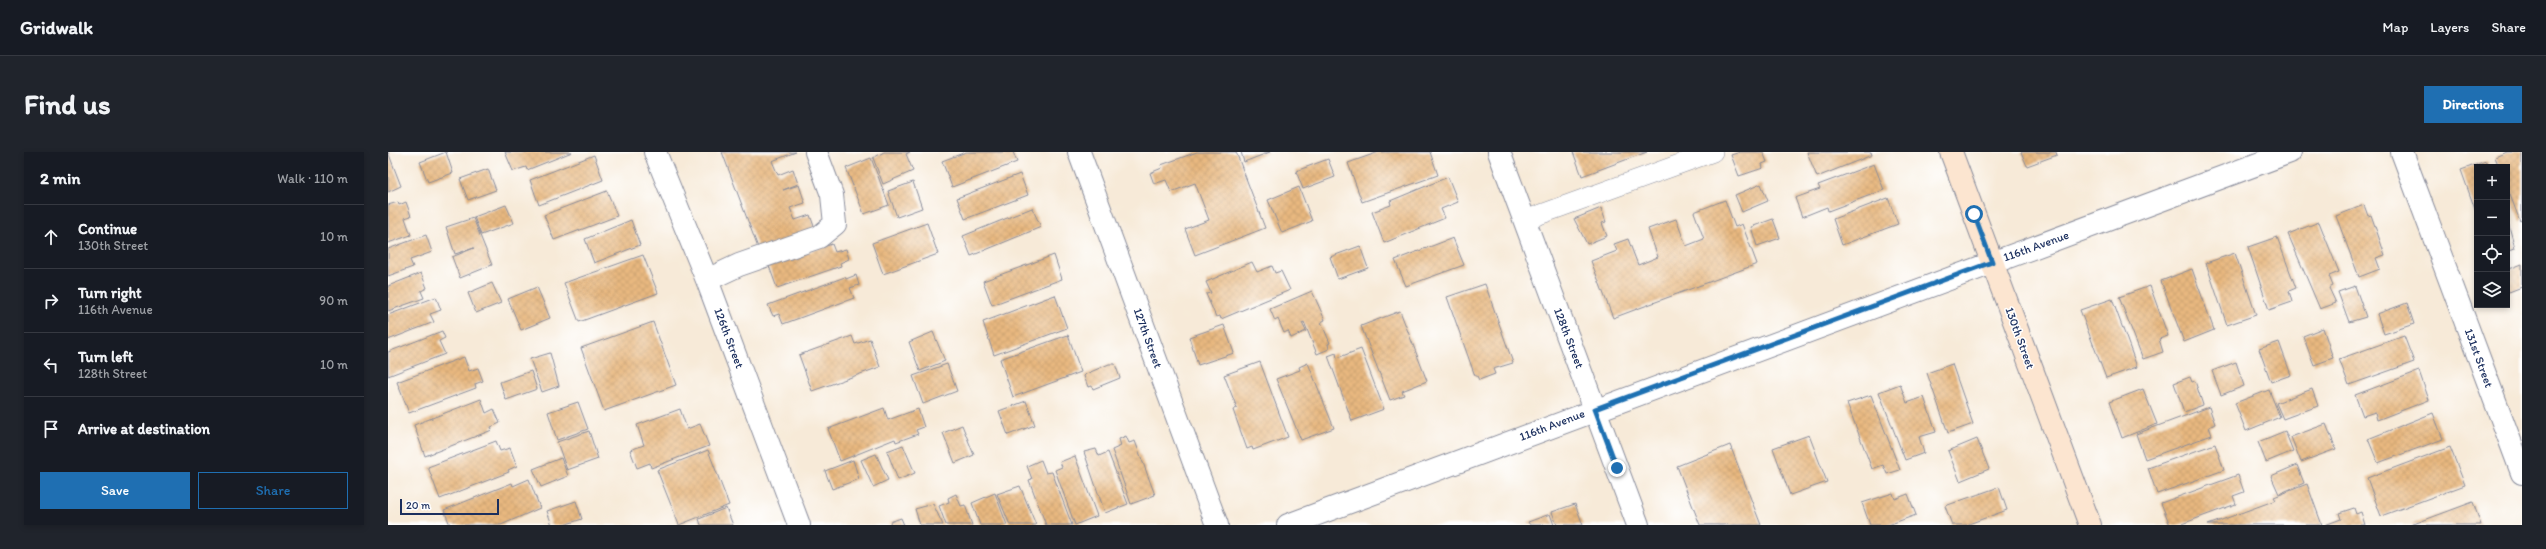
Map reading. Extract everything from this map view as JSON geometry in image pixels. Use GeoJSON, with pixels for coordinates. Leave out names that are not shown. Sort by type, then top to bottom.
{"type":"FeatureCollection","features":[{"type":"Feature","properties":{"kind":"street","name":"126th Street"},"geometry":{"type":"LineString","coordinates":[[655,152],[707,280],[799,525]]}},
{"type":"Feature","properties":{"kind":"street"},"geometry":{"type":"LineString","coordinates":[[707,280],[739,265],[819,237],[835,224],[832,195],[816,152]]}},
{"type":"Feature","properties":{"kind":"street","name":"127th Street"},"geometry":{"type":"LineString","coordinates":[[1079,152],[1217,525]]}},
{"type":"Feature","properties":{"kind":"street","name":"128th Street"},"geometry":{"type":"LineString","coordinates":[[1499,152],[1638,525]]}},
{"type":"Feature","properties":{"kind":"street","name":"130th Street"},"geometry":{"type":"LineString","coordinates":[[1951,152],[2090,525]]}},
{"type":"Feature","properties":{"kind":"street","name":"116th Avenue"},"geometry":{"type":"LineString","coordinates":[[1288,525],[1595,409],[2290,152]]}},
{"type":"Feature","properties":{"kind":"street","name":"131st Street"},"geometry":{"type":"LineString","coordinates":[[2402,152],[2522,473]]}},
{"type":"Feature","properties":{"kind":"lane"},"geometry":{"type":"LineString","coordinates":[[1525,220],[1713,152]]}},
{"type":"Feature","properties":{"kind":"building"},"geometry":{"type":"Polygon","coordinates":[[[388,152],[401,186],[388,192],[388,152]]]}},
{"type":"Feature","properties":{"kind":"building"},"geometry":{"type":"Polygon","coordinates":[[[446,152],[453,173],[428,182],[420,162],[446,152]]]}},
{"type":"Feature","properties":{"kind":"building"},"geometry":{"type":"Polygon","coordinates":[[[505,152],[572,152],[527,170],[526,167],[513,171],[505,152]]]}},
{"type":"Feature","properties":{"kind":"building"},"geometry":{"type":"Polygon","coordinates":[[[722,152],[796,152],[772,161],[778,175],[793,169],[798,184],[783,190],[799,185],[805,203],[790,208],[795,220],[810,215],[816,232],[760,253],[722,152]]]}},
{"type":"Feature","properties":{"kind":"building"},"geometry":{"type":"Polygon","coordinates":[[[884,152],[910,152],[906,154],[913,171],[883,184],[873,158],[884,152]]]}},
{"type":"Feature","properties":{"kind":"building"},"geometry":{"type":"Polygon","coordinates":[[[966,152],[1013,152],[1017,162],[952,187],[942,161],[966,152]]]}},
{"type":"Feature","properties":{"kind":"building"},"geometry":{"type":"Polygon","coordinates":[[[1197,152],[1236,152],[1265,228],[1195,255],[1185,229],[1209,220],[1195,183],[1171,192],[1166,180],[1154,184],[1150,173],[1162,168],[1161,165],[1197,152]]]}},
{"type":"Feature","properties":{"kind":"building"},"geometry":{"type":"Polygon","coordinates":[[[1241,152],[1270,152],[1244,162],[1241,152]]]}},
{"type":"Feature","properties":{"kind":"building"},"geometry":{"type":"Polygon","coordinates":[[[1379,152],[1430,152],[1438,175],[1362,202],[1348,163],[1379,152]]]}},
{"type":"Feature","properties":{"kind":"building"},"geometry":{"type":"Polygon","coordinates":[[[1573,152],[1647,152],[1582,176],[1573,152]]]}},
{"type":"Feature","properties":{"kind":"building"},"geometry":{"type":"Polygon","coordinates":[[[1740,152],[1763,152],[1767,162],[1762,164],[1763,168],[1739,176],[1731,155],[1740,152]]]}},
{"type":"Feature","properties":{"kind":"building"},"geometry":{"type":"Polygon","coordinates":[[[1807,152],[1871,152],[1872,155],[1817,177],[1807,152]]]}},
{"type":"Feature","properties":{"kind":"building"},"geometry":{"type":"Polygon","coordinates":[[[2021,152],[2056,152],[2057,155],[2027,166],[2021,152]]]}},
{"type":"Feature","properties":{"kind":"building"},"geometry":{"type":"Polygon","coordinates":[[[2507,152],[2522,152],[2522,220],[2520,221],[2510,195],[2510,164],[2498,164],[2495,157],[2507,152]]]}},
{"type":"Feature","properties":{"kind":"building"},"geometry":{"type":"Polygon","coordinates":[[[594,155],[603,180],[539,205],[530,180],[594,155]]]}},
{"type":"Feature","properties":{"kind":"building"},"geometry":{"type":"Polygon","coordinates":[[[871,158],[889,205],[864,214],[846,168],[871,158]]]}},
{"type":"Feature","properties":{"kind":"building"},"geometry":{"type":"Polygon","coordinates":[[[1328,159],[1335,177],[1303,189],[1296,171],[1328,159]]]}},
{"type":"Feature","properties":{"kind":"building"},"geometry":{"type":"Polygon","coordinates":[[[2486,161],[2487,164],[2478,164],[2486,161]]]}},
{"type":"Feature","properties":{"kind":"building"},"geometry":{"type":"Polygon","coordinates":[[[1874,164],[1884,190],[1828,211],[1827,207],[1802,217],[1795,198],[1820,189],[1818,185],[1874,164]]]}},
{"type":"Feature","properties":{"kind":"building"},"geometry":{"type":"Polygon","coordinates":[[[2474,165],[2474,207],[2461,170],[2474,165]]]}},
{"type":"Feature","properties":{"kind":"building"},"geometry":{"type":"Polygon","coordinates":[[[488,169],[496,190],[468,200],[460,179],[488,169]]]}},
{"type":"Feature","properties":{"kind":"building"},"geometry":{"type":"Polygon","coordinates":[[[1020,174],[1028,195],[965,219],[957,198],[1020,174]]]}},
{"type":"Feature","properties":{"kind":"building"},"geometry":{"type":"Polygon","coordinates":[[[1448,177],[1458,202],[1441,209],[1445,218],[1384,243],[1372,212],[1391,205],[1390,201],[1448,177]]]}},
{"type":"Feature","properties":{"kind":"building"},"geometry":{"type":"Polygon","coordinates":[[[913,182],[922,208],[897,217],[888,191],[913,182]]]}},
{"type":"Feature","properties":{"kind":"building"},"geometry":{"type":"Polygon","coordinates":[[[1761,184],[1768,201],[1742,212],[1735,195],[1761,184]]]}},
{"type":"Feature","properties":{"kind":"building"},"geometry":{"type":"Polygon","coordinates":[[[1299,187],[1312,221],[1282,233],[1268,200],[1299,187]]]}},
{"type":"Feature","properties":{"kind":"building"},"geometry":{"type":"Polygon","coordinates":[[[607,191],[617,216],[554,240],[544,215],[607,191]]]}},
{"type":"Feature","properties":{"kind":"building"},"geometry":{"type":"Polygon","coordinates":[[[1888,198],[1898,224],[1842,245],[1833,219],[1888,198]]]}},
{"type":"Feature","properties":{"kind":"building"},"geometry":{"type":"Polygon","coordinates":[[[1725,200],[1735,227],[1742,224],[1757,264],[1613,318],[1591,261],[1617,251],[1614,244],[1628,239],[1638,265],[1658,257],[1648,229],[1676,219],[1686,246],[1704,239],[1694,212],[1725,200]]]}},
{"type":"Feature","properties":{"kind":"building"},"geometry":{"type":"Polygon","coordinates":[[[398,202],[399,205],[406,202],[411,216],[405,218],[411,235],[388,243],[388,205],[398,202]]]}},
{"type":"Feature","properties":{"kind":"building"},"geometry":{"type":"Polygon","coordinates":[[[506,205],[514,223],[481,235],[474,217],[506,205]]]}},
{"type":"Feature","properties":{"kind":"building"},"geometry":{"type":"Polygon","coordinates":[[[2364,205],[2368,216],[2371,215],[2385,255],[2376,258],[2380,269],[2359,277],[2336,216],[2364,205]]]}},
{"type":"Feature","properties":{"kind":"building"},"geometry":{"type":"Polygon","coordinates":[[[1032,208],[1041,227],[971,256],[963,236],[1032,208]]]}},
{"type":"Feature","properties":{"kind":"building"},"geometry":{"type":"Polygon","coordinates":[[[1601,208],[1606,222],[1602,223],[1607,236],[1587,244],[1574,219],[1601,208]]]}},
{"type":"Feature","properties":{"kind":"building"},"geometry":{"type":"Polygon","coordinates":[[[473,218],[492,265],[460,278],[452,257],[474,248],[455,254],[446,227],[473,218]]]}},
{"type":"Feature","properties":{"kind":"building"},"geometry":{"type":"Polygon","coordinates":[[[1773,219],[1780,238],[1757,246],[1751,227],[1773,219]]]}},
{"type":"Feature","properties":{"kind":"building"},"geometry":{"type":"Polygon","coordinates":[[[631,220],[640,245],[594,263],[585,239],[631,220]]]}},
{"type":"Feature","properties":{"kind":"building"},"geometry":{"type":"Polygon","coordinates":[[[2319,222],[2339,272],[2329,276],[2333,286],[2329,288],[2336,303],[2320,309],[2288,234],[2319,222]]]}},
{"type":"Feature","properties":{"kind":"building"},"geometry":{"type":"Polygon","coordinates":[[[927,223],[938,254],[883,274],[872,243],[927,223]]]}},
{"type":"Feature","properties":{"kind":"building"},"geometry":{"type":"Polygon","coordinates":[[[2510,230],[2515,248],[2510,250],[2510,230]]]}},
{"type":"Feature","properties":{"kind":"building"},"geometry":{"type":"Polygon","coordinates":[[[426,235],[432,252],[410,260],[413,267],[388,276],[388,249],[426,235]]]}},
{"type":"Feature","properties":{"kind":"building"},"geometry":{"type":"Polygon","coordinates":[[[2277,237],[2296,288],[2289,291],[2292,302],[2269,310],[2248,247],[2277,237]]]}},
{"type":"Feature","properties":{"kind":"building"},"geometry":{"type":"Polygon","coordinates":[[[1453,238],[1464,265],[1406,286],[1395,260],[1453,238]]]}},
{"type":"Feature","properties":{"kind":"building"},"geometry":{"type":"Polygon","coordinates":[[[832,244],[835,252],[846,249],[849,259],[840,263],[841,266],[777,288],[769,266],[832,244]]]}},
{"type":"Feature","properties":{"kind":"building"},"geometry":{"type":"Polygon","coordinates":[[[1360,246],[1368,268],[1338,279],[1330,257],[1360,246]]]}},
{"type":"Feature","properties":{"kind":"building"},"geometry":{"type":"Polygon","coordinates":[[[2235,253],[2256,315],[2227,325],[2206,263],[2235,253]]]}},
{"type":"Feature","properties":{"kind":"building"},"geometry":{"type":"Polygon","coordinates":[[[643,255],[658,293],[579,322],[564,283],[643,255]]]}},
{"type":"Feature","properties":{"kind":"building"},"geometry":{"type":"Polygon","coordinates":[[[1054,255],[1062,279],[992,305],[983,281],[1054,255]]]}},
{"type":"Feature","properties":{"kind":"building"},"geometry":{"type":"Polygon","coordinates":[[[1252,262],[1257,272],[1272,266],[1275,273],[1281,271],[1290,290],[1221,319],[1220,316],[1216,317],[1206,294],[1211,293],[1206,282],[1252,262]]]}},
{"type":"Feature","properties":{"kind":"building"},"geometry":{"type":"Polygon","coordinates":[[[2522,264],[2522,287],[2510,292],[2510,272],[2510,269],[2522,264]]]}},
{"type":"Feature","properties":{"kind":"building"},"geometry":{"type":"Polygon","coordinates":[[[2192,269],[2214,330],[2184,342],[2161,281],[2192,269]]]}},
{"type":"Feature","properties":{"kind":"building"},"geometry":{"type":"Polygon","coordinates":[[[421,273],[427,288],[421,291],[424,298],[388,311],[388,286],[421,273]]]}},
{"type":"Feature","properties":{"kind":"building"},"geometry":{"type":"Polygon","coordinates":[[[856,275],[859,285],[850,288],[854,298],[783,324],[779,314],[773,316],[768,305],[845,277],[846,279],[856,275]]]}},
{"type":"Feature","properties":{"kind":"building"},"geometry":{"type":"Polygon","coordinates":[[[492,283],[501,303],[476,313],[468,293],[492,283]]]}},
{"type":"Feature","properties":{"kind":"building"},"geometry":{"type":"Polygon","coordinates":[[[1485,284],[1513,363],[1493,369],[1495,374],[1479,380],[1477,376],[1475,376],[1447,297],[1485,284]]]}},
{"type":"Feature","properties":{"kind":"building"},"geometry":{"type":"Polygon","coordinates":[[[2150,286],[2168,336],[2159,339],[2163,352],[2143,359],[2119,297],[2150,286]]]}},
{"type":"Feature","properties":{"kind":"building"},"geometry":{"type":"Polygon","coordinates":[[[2355,286],[2366,317],[2349,322],[2338,292],[2355,286]]]}},
{"type":"Feature","properties":{"kind":"building"},"geometry":{"type":"Polygon","coordinates":[[[537,287],[550,318],[521,330],[508,299],[537,287]]]}},
{"type":"Feature","properties":{"kind":"building"},"geometry":{"type":"Polygon","coordinates":[[[1312,291],[1325,320],[1321,322],[1330,343],[1328,344],[1329,349],[1317,354],[1304,322],[1302,323],[1306,331],[1291,338],[1288,331],[1284,333],[1278,319],[1275,321],[1270,309],[1312,291]]]}},
{"type":"Feature","properties":{"kind":"building"},"geometry":{"type":"Polygon","coordinates":[[[1055,295],[1067,328],[994,355],[983,322],[1055,295]]]}},
{"type":"Feature","properties":{"kind":"building"},"geometry":{"type":"Polygon","coordinates":[[[436,297],[441,310],[430,314],[434,322],[388,340],[388,315],[436,297]]]}},
{"type":"Feature","properties":{"kind":"building"},"geometry":{"type":"Polygon","coordinates":[[[2112,299],[2137,367],[2106,378],[2080,310],[2112,299]]]}},
{"type":"Feature","properties":{"kind":"building"},"geometry":{"type":"Polygon","coordinates":[[[2407,303],[2414,324],[2384,334],[2377,314],[2407,303]]]}},
{"type":"Feature","properties":{"kind":"building"},"geometry":{"type":"Polygon","coordinates":[[[1400,311],[1427,381],[1402,391],[1404,395],[1390,400],[1361,326],[1400,311]]]}},
{"type":"Feature","properties":{"kind":"building"},"geometry":{"type":"Polygon","coordinates":[[[653,322],[676,385],[604,411],[581,348],[653,322]]]}},
{"type":"Feature","properties":{"kind":"building"},"geometry":{"type":"Polygon","coordinates":[[[1224,325],[1234,353],[1198,365],[1189,337],[1224,325]]]}},
{"type":"Feature","properties":{"kind":"building"},"geometry":{"type":"Polygon","coordinates":[[[2323,328],[2333,358],[2314,365],[2303,336],[2323,328]]]}},
{"type":"Feature","properties":{"kind":"building"},"geometry":{"type":"Polygon","coordinates":[[[442,331],[445,338],[439,341],[445,354],[388,376],[388,352],[442,331]]]}},
{"type":"Feature","properties":{"kind":"building"},"geometry":{"type":"Polygon","coordinates":[[[933,332],[945,361],[920,371],[909,342],[933,332]]]}},
{"type":"Feature","properties":{"kind":"building"},"geometry":{"type":"Polygon","coordinates":[[[1068,335],[1081,372],[1013,397],[1000,359],[1068,335]]]}},
{"type":"Feature","properties":{"kind":"building"},"geometry":{"type":"Polygon","coordinates":[[[852,336],[855,344],[870,339],[880,367],[812,391],[799,355],[852,336]]]}},
{"type":"Feature","properties":{"kind":"building"},"geometry":{"type":"Polygon","coordinates":[[[2404,336],[2414,362],[2349,385],[2339,359],[2404,336]]]}},
{"type":"Feature","properties":{"kind":"building"},"geometry":{"type":"Polygon","coordinates":[[[2279,342],[2291,375],[2271,382],[2259,349],[2279,342]]]}},
{"type":"Feature","properties":{"kind":"building"},"geometry":{"type":"Polygon","coordinates":[[[1361,349],[1384,409],[1352,421],[1328,356],[1336,353],[1337,358],[1361,349]]]}},
{"type":"Feature","properties":{"kind":"building"},"geometry":{"type":"Polygon","coordinates":[[[550,353],[559,386],[542,392],[530,359],[550,353]]]}},
{"type":"Feature","properties":{"kind":"building"},"geometry":{"type":"Polygon","coordinates":[[[464,357],[469,371],[478,368],[483,381],[475,384],[476,388],[409,413],[397,382],[464,357]]]}},
{"type":"Feature","properties":{"kind":"building"},"geometry":{"type":"Polygon","coordinates":[[[1260,362],[1288,437],[1253,450],[1252,447],[1247,449],[1233,410],[1237,408],[1224,375],[1260,362]]]}},
{"type":"Feature","properties":{"kind":"building"},"geometry":{"type":"Polygon","coordinates":[[[2236,362],[2244,386],[2221,395],[2212,371],[2236,362]]]}},
{"type":"Feature","properties":{"kind":"building"},"geometry":{"type":"Polygon","coordinates":[[[1308,363],[1334,428],[1301,440],[1276,379],[1300,370],[1299,367],[1308,363]]]}},
{"type":"Feature","properties":{"kind":"building"},"geometry":{"type":"Polygon","coordinates":[[[947,364],[957,391],[923,404],[913,376],[947,364]]]}},
{"type":"Feature","properties":{"kind":"building"},"geometry":{"type":"Polygon","coordinates":[[[1109,364],[1115,364],[1120,378],[1093,389],[1092,386],[1088,387],[1084,376],[1109,364]]]}},
{"type":"Feature","properties":{"kind":"building"},"geometry":{"type":"Polygon","coordinates":[[[1952,364],[1973,424],[1948,433],[1927,373],[1952,364]]]}},
{"type":"Feature","properties":{"kind":"building"},"geometry":{"type":"Polygon","coordinates":[[[531,371],[537,389],[506,400],[500,382],[531,371]]]}},
{"type":"Feature","properties":{"kind":"building"},"geometry":{"type":"Polygon","coordinates":[[[2419,371],[2429,400],[2377,420],[2375,412],[2363,416],[2355,395],[2419,371]]]}},
{"type":"Feature","properties":{"kind":"building"},"geometry":{"type":"Polygon","coordinates":[[[2190,377],[2192,382],[2195,381],[2203,405],[2184,412],[2174,383],[2190,377]]]}},
{"type":"Feature","properties":{"kind":"building"},"geometry":{"type":"Polygon","coordinates":[[[1900,384],[1907,403],[1924,397],[1936,432],[1919,437],[1924,453],[1905,460],[1879,392],[1900,384]]]}},
{"type":"Feature","properties":{"kind":"building"},"geometry":{"type":"Polygon","coordinates":[[[2143,389],[2157,424],[2122,438],[2109,402],[2143,389]]]}},
{"type":"Feature","properties":{"kind":"building"},"geometry":{"type":"Polygon","coordinates":[[[2312,389],[2318,406],[2283,419],[2276,403],[2312,389]]]}},
{"type":"Feature","properties":{"kind":"building"},"geometry":{"type":"Polygon","coordinates":[[[2269,390],[2280,417],[2246,431],[2235,403],[2269,390]]]}},
{"type":"Feature","properties":{"kind":"building"},"geometry":{"type":"Polygon","coordinates":[[[1871,395],[1900,470],[1887,474],[1883,465],[1872,469],[1847,403],[1871,395]]]}},
{"type":"Feature","properties":{"kind":"building"},"geometry":{"type":"Polygon","coordinates":[[[481,399],[486,413],[494,409],[500,423],[491,427],[492,430],[425,456],[414,425],[481,399]]]}},
{"type":"Feature","properties":{"kind":"building"},"geometry":{"type":"Polygon","coordinates":[[[1026,401],[1035,425],[1008,435],[999,411],[1026,401]]]}},
{"type":"Feature","properties":{"kind":"building"},"geometry":{"type":"Polygon","coordinates":[[[578,402],[588,429],[557,440],[548,412],[578,402]]]}},
{"type":"Feature","properties":{"kind":"building"},"geometry":{"type":"Polygon","coordinates":[[[2209,407],[2215,424],[2209,427],[2212,435],[2145,459],[2136,434],[2209,407]]]}},
{"type":"Feature","properties":{"kind":"building"},"geometry":{"type":"Polygon","coordinates":[[[884,408],[888,420],[918,409],[924,427],[916,430],[918,434],[896,442],[895,439],[840,461],[828,429],[884,408]]]}},
{"type":"Feature","properties":{"kind":"building"},"geometry":{"type":"Polygon","coordinates":[[[680,409],[687,429],[700,424],[709,446],[651,468],[650,463],[637,468],[630,450],[644,445],[637,425],[680,409]]]}},
{"type":"Feature","properties":{"kind":"building"},"geometry":{"type":"Polygon","coordinates":[[[2433,413],[2443,439],[2378,463],[2368,439],[2433,413]]]}},
{"type":"Feature","properties":{"kind":"building"},"geometry":{"type":"Polygon","coordinates":[[[2326,424],[2336,449],[2301,462],[2291,437],[2326,424]]]}},
{"type":"Feature","properties":{"kind":"building"},"geometry":{"type":"Polygon","coordinates":[[[962,425],[974,455],[955,463],[943,433],[962,425]]]}},
{"type":"Feature","properties":{"kind":"building"},"geometry":{"type":"Polygon","coordinates":[[[589,431],[598,459],[567,470],[557,442],[589,431]]]}},
{"type":"Feature","properties":{"kind":"building"},"geometry":{"type":"Polygon","coordinates":[[[2285,431],[2293,451],[2266,462],[2258,442],[2285,431]]]}},
{"type":"Feature","properties":{"kind":"building"},"geometry":{"type":"Polygon","coordinates":[[[1809,435],[1827,482],[1790,495],[1773,448],[1809,435]]]}},
{"type":"Feature","properties":{"kind":"building"},"geometry":{"type":"Polygon","coordinates":[[[1126,436],[1129,443],[1135,441],[1155,495],[1131,504],[1112,450],[1121,446],[1119,439],[1126,436]]]}},
{"type":"Feature","properties":{"kind":"building"},"geometry":{"type":"Polygon","coordinates":[[[1977,439],[1989,469],[1960,481],[1948,451],[1977,439]]]}},
{"type":"Feature","properties":{"kind":"building"},"geometry":{"type":"Polygon","coordinates":[[[496,441],[500,451],[510,448],[517,466],[508,470],[509,472],[440,499],[428,467],[496,441]]]}},
{"type":"Feature","properties":{"kind":"building"},"geometry":{"type":"Polygon","coordinates":[[[2215,444],[2224,470],[2157,494],[2148,468],[2215,444]]]}},
{"type":"Feature","properties":{"kind":"building"},"geometry":{"type":"Polygon","coordinates":[[[903,445],[915,473],[898,480],[887,451],[903,445]]]}},
{"type":"Feature","properties":{"kind":"building"},"geometry":{"type":"Polygon","coordinates":[[[1730,445],[1761,525],[1700,525],[1677,466],[1730,445]]]}},
{"type":"Feature","properties":{"kind":"building"},"geometry":{"type":"Polygon","coordinates":[[[2450,447],[2465,485],[2381,516],[2367,478],[2450,447]]]}},
{"type":"Feature","properties":{"kind":"building"},"geometry":{"type":"Polygon","coordinates":[[[1096,449],[1099,456],[1108,452],[1128,504],[1105,513],[1084,452],[1096,449]]]}},
{"type":"Feature","properties":{"kind":"building"},"geometry":{"type":"Polygon","coordinates":[[[708,450],[729,505],[679,525],[657,470],[708,450]]]}},
{"type":"Feature","properties":{"kind":"building"},"geometry":{"type":"Polygon","coordinates":[[[876,454],[888,480],[873,487],[861,460],[876,454]]]}},
{"type":"Feature","properties":{"kind":"building"},"geometry":{"type":"Polygon","coordinates":[[[1075,456],[1097,516],[1075,525],[1055,470],[1062,467],[1060,462],[1075,456]]]}},
{"type":"Feature","properties":{"kind":"building"},"geometry":{"type":"Polygon","coordinates":[[[561,458],[568,476],[541,487],[533,469],[561,458]]]}},
{"type":"Feature","properties":{"kind":"building"},"geometry":{"type":"Polygon","coordinates":[[[853,460],[859,479],[832,489],[825,471],[853,460]]]}},
{"type":"Feature","properties":{"kind":"building"},"geometry":{"type":"Polygon","coordinates":[[[1041,460],[1046,473],[1052,472],[1072,525],[1046,525],[1029,480],[1032,479],[1027,466],[1041,460]]]}},
{"type":"Feature","properties":{"kind":"building"},"geometry":{"type":"Polygon","coordinates":[[[2297,465],[2304,483],[2279,494],[2271,476],[2297,465]]]}},
{"type":"Feature","properties":{"kind":"building"},"geometry":{"type":"Polygon","coordinates":[[[2238,475],[2244,492],[2233,496],[2236,504],[2179,525],[2170,525],[2161,503],[2238,475]]]}},
{"type":"Feature","properties":{"kind":"building"},"geometry":{"type":"Polygon","coordinates":[[[529,479],[540,508],[501,525],[450,525],[444,510],[512,483],[513,486],[529,479]]]}},
{"type":"Feature","properties":{"kind":"building"},"geometry":{"type":"Polygon","coordinates":[[[2307,484],[2322,525],[2208,525],[2276,500],[2274,497],[2307,484]]]}},
{"type":"Feature","properties":{"kind":"building"},"geometry":{"type":"Polygon","coordinates":[[[1020,486],[1036,525],[1010,525],[997,494],[1020,486]]]}},
{"type":"Feature","properties":{"kind":"building"},"geometry":{"type":"Polygon","coordinates":[[[1999,487],[2007,510],[1966,525],[1952,525],[1945,506],[1999,487]]]}},
{"type":"Feature","properties":{"kind":"building"},"geometry":{"type":"Polygon","coordinates":[[[995,493],[1007,525],[980,525],[972,503],[995,493]]]}},
{"type":"Feature","properties":{"kind":"building"},"geometry":{"type":"Polygon","coordinates":[[[1893,493],[1895,499],[1908,494],[1916,515],[1888,525],[1870,525],[1862,503],[1893,493]]]}},
{"type":"Feature","properties":{"kind":"building"},"geometry":{"type":"Polygon","coordinates":[[[956,494],[961,506],[965,505],[972,525],[946,525],[939,506],[949,502],[948,498],[956,494]]]}},
{"type":"Feature","properties":{"kind":"building"},"geometry":{"type":"Polygon","coordinates":[[[576,501],[582,519],[564,525],[552,525],[547,511],[576,501]]]}},
{"type":"Feature","properties":{"kind":"building"},"geometry":{"type":"Polygon","coordinates":[[[2473,502],[2481,525],[2411,525],[2473,502]]]}},
{"type":"Feature","properties":{"kind":"building"},"geometry":{"type":"Polygon","coordinates":[[[933,504],[943,525],[920,525],[915,509],[933,504]]]}},
{"type":"Feature","properties":{"kind":"building"},"geometry":{"type":"Polygon","coordinates":[[[1575,504],[1583,525],[1557,525],[1552,512],[1575,504]]]}},
{"type":"Feature","properties":{"kind":"building"},"geometry":{"type":"Polygon","coordinates":[[[726,508],[733,525],[701,525],[699,519],[726,508]]]}},
{"type":"Feature","properties":{"kind":"building"},"geometry":{"type":"Polygon","coordinates":[[[2354,508],[2356,514],[2361,512],[2365,525],[2325,525],[2341,519],[2339,513],[2354,508]]]}},
{"type":"Feature","properties":{"kind":"building"},"geometry":{"type":"Polygon","coordinates":[[[1550,514],[1554,525],[1530,525],[1528,522],[1550,514]]]}},
{"type":"Feature","properties":{"kind":"building"},"geometry":{"type":"Polygon","coordinates":[[[901,518],[904,525],[891,525],[890,522],[901,518]]]}},
{"type":"Feature","properties":{"kind":"route"},"geometry":{"type":"LineString","coordinates":[[1617,468],[1595,409],[1992,262],[1974,214]]}}]}
